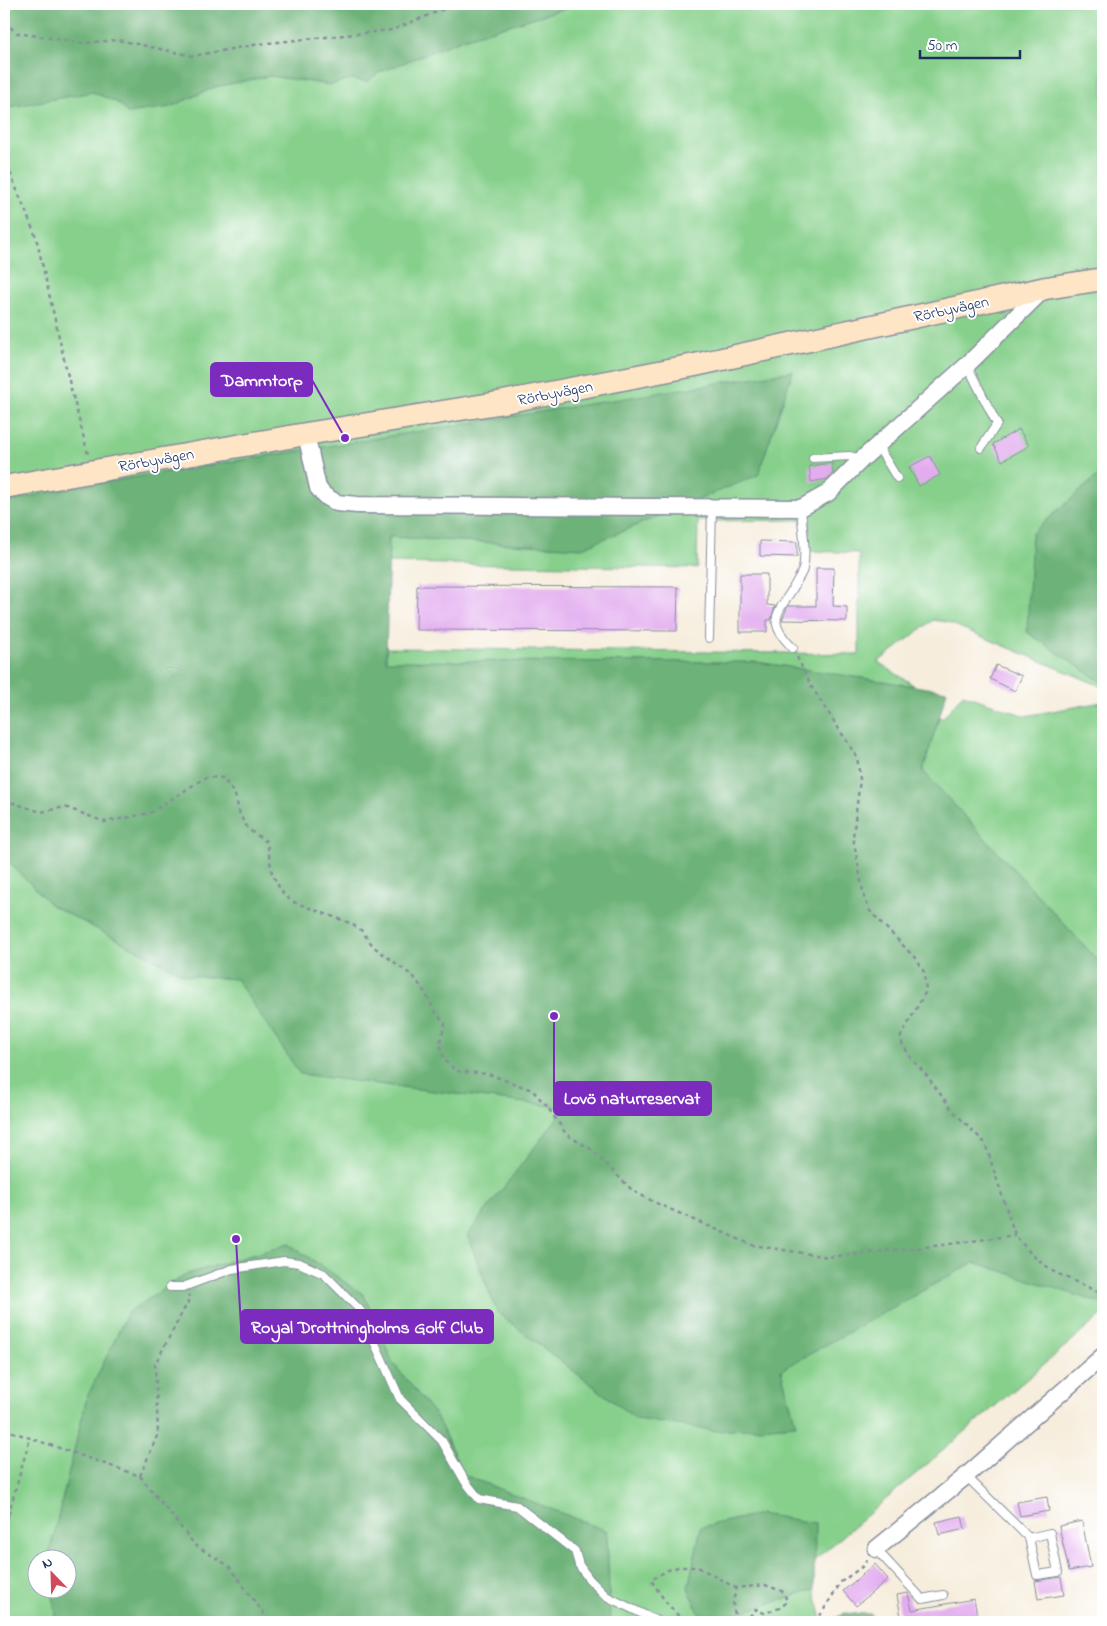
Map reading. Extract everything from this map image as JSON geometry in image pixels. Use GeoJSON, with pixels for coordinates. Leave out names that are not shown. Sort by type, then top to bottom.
{"type":"FeatureCollection","features":[{"type":"Feature","properties":{"kind":"street","name":"Rörbyvägen"},"geometry":{"type":"LineString","coordinates":[[4,487],[92,470],[498,403],[695,365],[1046,288],[1097,280],[1103,281]]}},
{"type":"Feature","properties":{"kind":"street"},"geometry":{"type":"LineString","coordinates":[[306,434],[318,488],[325,496],[337,503],[357,505],[801,508],[828,493],[877,445],[967,365],[1046,288]]}},
{"type":"Feature","properties":{"kind":"street"},"geometry":{"type":"LineString","coordinates":[[876,1549],[966,1476],[1103,1356]]}},
{"type":"Feature","properties":{"kind":"lane"},"geometry":{"type":"LineString","coordinates":[[967,365],[997,424],[981,448]]}},
{"type":"Feature","properties":{"kind":"lane"},"geometry":{"type":"LineString","coordinates":[[877,445],[897,478]]}},
{"type":"Feature","properties":{"kind":"lane"},"geometry":{"type":"LineString","coordinates":[[813,458],[849,456],[862,459]]}},
{"type":"Feature","properties":{"kind":"lane"},"geometry":{"type":"LineString","coordinates":[[709,638],[712,508]]}},
{"type":"Feature","properties":{"kind":"lane"},"geometry":{"type":"LineString","coordinates":[[793,648],[781,636],[776,620],[780,606],[802,571],[804,556],[801,508]]}},
{"type":"Feature","properties":{"kind":"lane"},"geometry":{"type":"LineString","coordinates":[[170,1287],[183,1287],[232,1269],[284,1261],[299,1263],[324,1274],[360,1310],[400,1399],[442,1441],[465,1481],[479,1499],[517,1506],[575,1551],[579,1565],[589,1579],[606,1596],[659,1622]]}},
{"type":"Feature","properties":{"kind":"lane"},"geometry":{"type":"LineString","coordinates":[[966,1476],[1029,1538],[1037,1575],[1058,1572],[1050,1533],[1029,1538]]}},
{"type":"Feature","properties":{"kind":"lane"},"geometry":{"type":"LineString","coordinates":[[876,1549],[922,1599],[943,1595]]}},
{"type":"Feature","properties":{"kind":"path"},"geometry":{"type":"LineString","coordinates":[[4,22],[17,33],[83,42],[118,40],[192,56],[259,44],[392,30],[456,4]]}},
{"type":"Feature","properties":{"kind":"path"},"geometry":{"type":"LineString","coordinates":[[4,158],[36,237],[70,385],[92,470]]}},
{"type":"Feature","properties":{"kind":"path"},"geometry":{"type":"LineString","coordinates":[[793,648],[811,686],[857,756],[860,780],[853,837],[864,898],[870,911],[917,960],[924,972],[926,990],[900,1038],[903,1045],[953,1111],[984,1144],[1015,1235],[1032,1256],[1054,1272],[1103,1294]]}},
{"type":"Feature","properties":{"kind":"path"},"geometry":{"type":"LineString","coordinates":[[4,800],[41,812],[65,807],[105,822],[150,813],[206,777],[223,778],[235,795],[240,814],[248,829],[267,842],[272,873],[281,891],[291,901],[350,923],[360,930],[374,947],[414,977],[445,1024],[440,1043],[444,1060],[456,1071],[488,1074],[532,1090],[546,1105],[567,1135],[591,1149],[633,1191],[723,1233],[752,1245],[828,1257],[943,1245],[1015,1235]]}},
{"type":"Feature","properties":{"kind":"path"},"geometry":{"type":"LineString","coordinates":[[140,1476],[158,1434],[155,1364],[190,1298],[183,1287]]}},
{"type":"Feature","properties":{"kind":"path"},"geometry":{"type":"LineString","coordinates":[[4,1429],[140,1476],[195,1546],[229,1566],[270,1622]]}},
{"type":"Feature","properties":{"kind":"path"},"geometry":{"type":"LineString","coordinates":[[4,1530],[30,1438]]}},
{"type":"Feature","properties":{"kind":"path"},"geometry":{"type":"LineString","coordinates":[[814,1622],[818,1619],[841,1582],[863,1566],[876,1549]]}},
{"type":"Feature","properties":{"kind":"path"},"geometry":{"type":"LineString","coordinates":[[684,1622],[665,1601],[652,1580],[668,1570],[678,1567],[698,1567],[736,1588],[765,1585],[784,1592],[787,1602],[780,1608],[764,1613],[756,1609],[748,1617],[736,1622],[733,1602],[736,1588]]}},
{"type":"Feature","properties":{"kind":"path"},"geometry":{"type":"LineString","coordinates":[[4,1601],[10,1599]]}},
{"type":"Feature","properties":{"kind":"green space"},"geometry":{"type":"Polygon","coordinates":[[[4,4],[1103,4],[1103,687],[947,622],[933,620],[878,662],[915,686],[942,719],[963,694],[1025,716],[1102,702],[1103,698],[1103,1314],[762,1605],[814,1590],[823,1622],[4,1622],[4,4]],[[809,520],[698,521],[697,568],[387,563],[386,648],[859,654],[859,553],[810,551],[809,520]]]}},
{"type":"Feature","properties":{"kind":"green space"},"geometry":{"type":"Polygon","coordinates":[[[4,4],[579,4],[463,39],[378,73],[367,82],[351,79],[330,85],[270,76],[215,87],[170,107],[127,113],[120,104],[93,92],[10,107],[4,96],[4,4]]]}},
{"type":"Feature","properties":{"kind":"green space"},"geometry":{"type":"Polygon","coordinates":[[[793,371],[758,475],[582,548],[389,537],[386,661],[757,662],[947,691],[923,771],[1103,966],[1103,1304],[974,1262],[781,1370],[796,1425],[718,1431],[636,1419],[497,1312],[467,1235],[565,1108],[300,1074],[236,979],[187,976],[51,905],[4,857],[4,503],[56,490],[793,371]]]}},
{"type":"Feature","properties":{"kind":"green space"},"geometry":{"type":"Polygon","coordinates":[[[1103,471],[1103,683],[1027,632],[1032,533],[1103,471]]]}},
{"type":"Feature","properties":{"kind":"green space"},"geometry":{"type":"Polygon","coordinates":[[[289,1244],[364,1295],[393,1363],[436,1416],[464,1475],[607,1531],[610,1622],[57,1622],[53,1598],[78,1598],[78,1548],[50,1548],[87,1397],[128,1312],[187,1274],[289,1244]]]}},
{"type":"Feature","properties":{"kind":"green space"},"geometry":{"type":"Polygon","coordinates":[[[760,1514],[815,1523],[814,1590],[709,1622],[703,1622],[688,1588],[701,1527],[760,1514]]]}},
{"type":"Feature","properties":{"kind":"green space"},"geometry":{"type":"Polygon","coordinates":[[[845,1613],[871,1614],[880,1622],[828,1622],[845,1613]]]}},
{"type":"Feature","properties":{"kind":"building"},"geometry":{"type":"Polygon","coordinates":[[[1019,429],[1029,446],[1002,461],[993,444],[1019,429]]]}},
{"type":"Feature","properties":{"kind":"building"},"geometry":{"type":"Polygon","coordinates":[[[930,456],[940,475],[919,486],[909,467],[930,456]]]}},
{"type":"Feature","properties":{"kind":"building"},"geometry":{"type":"Polygon","coordinates":[[[832,463],[833,473],[828,479],[811,482],[809,466],[832,463]]]}},
{"type":"Feature","properties":{"kind":"building"},"geometry":{"type":"Polygon","coordinates":[[[760,541],[797,542],[797,557],[760,556],[760,541]]]}},
{"type":"Feature","properties":{"kind":"building"},"geometry":{"type":"Polygon","coordinates":[[[816,568],[834,568],[833,606],[847,607],[847,621],[782,620],[788,606],[816,606],[816,568]]]}},
{"type":"Feature","properties":{"kind":"building"},"geometry":{"type":"Polygon","coordinates":[[[740,574],[767,574],[767,605],[775,606],[771,620],[767,620],[767,632],[740,632],[740,574]]]}},
{"type":"Feature","properties":{"kind":"building"},"geometry":{"type":"Polygon","coordinates":[[[417,586],[678,587],[677,631],[416,630],[417,586]]]}},
{"type":"Feature","properties":{"kind":"building"},"geometry":{"type":"Polygon","coordinates":[[[996,665],[1022,676],[1015,691],[990,679],[996,665]]]}},
{"type":"Feature","properties":{"kind":"building"},"geometry":{"type":"Polygon","coordinates":[[[1047,1497],[1049,1511],[1020,1516],[1017,1502],[1047,1497]]]}},
{"type":"Feature","properties":{"kind":"building"},"geometry":{"type":"Polygon","coordinates":[[[962,1516],[965,1529],[939,1535],[936,1522],[962,1516]]]}},
{"type":"Feature","properties":{"kind":"building"},"geometry":{"type":"Polygon","coordinates":[[[1082,1521],[1091,1567],[1069,1571],[1059,1526],[1082,1521]]]}},
{"type":"Feature","properties":{"kind":"building"},"geometry":{"type":"Polygon","coordinates":[[[875,1564],[888,1579],[856,1606],[843,1591],[875,1564]]]}},
{"type":"Feature","properties":{"kind":"building"},"geometry":{"type":"Polygon","coordinates":[[[1061,1577],[1064,1595],[1038,1599],[1035,1581],[1061,1577]]]}},
{"type":"Feature","properties":{"kind":"building"},"geometry":{"type":"Polygon","coordinates":[[[908,1593],[912,1610],[974,1599],[977,1615],[937,1622],[902,1622],[897,1595],[908,1593]]]}},
{"type":"Feature","properties":{"kind":"place","name":"Dammtorp"},"geometry":{"type":"Point","coordinates":[345,438]}},
{"type":"Feature","properties":{"kind":"place","name":"Lovö naturreservat"},"geometry":{"type":"Point","coordinates":[554,1016]}},
{"type":"Feature","properties":{"kind":"place","name":"Royal Drottningholms Golf Club"},"geometry":{"type":"Point","coordinates":[236,1239]}}]}
